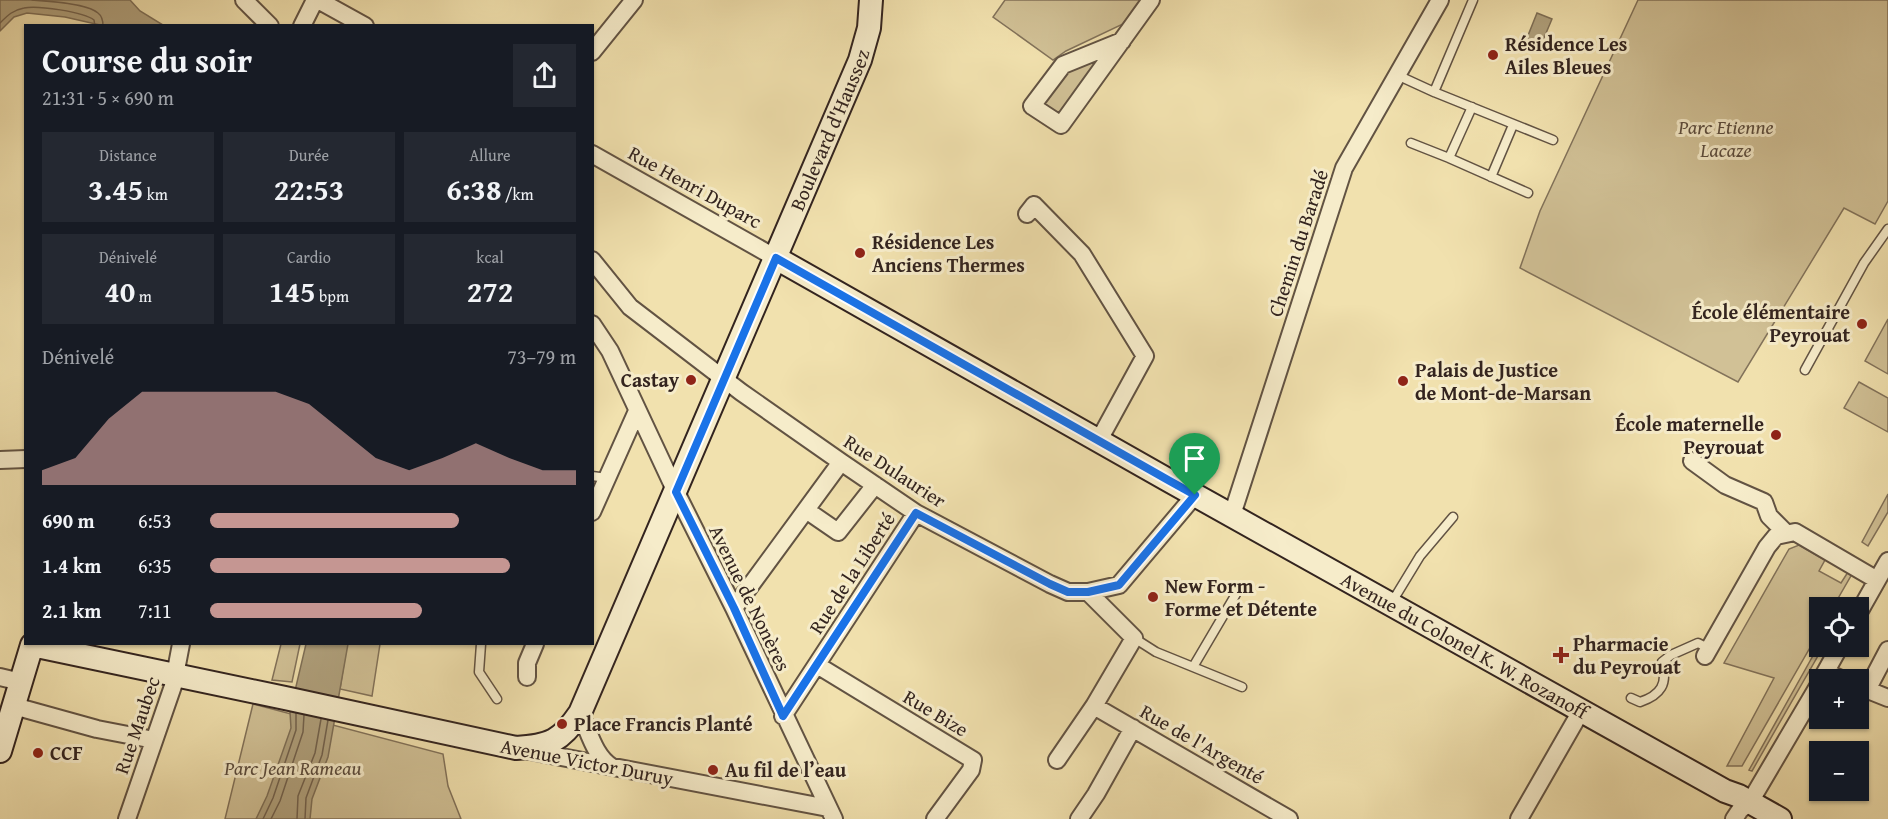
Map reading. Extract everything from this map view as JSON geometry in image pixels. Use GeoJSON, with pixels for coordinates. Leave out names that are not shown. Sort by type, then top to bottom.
{"type":"FeatureCollection","features":[{"type":"Feature","properties":{"kind":"main road","name":"Boulevard d'Haussez"},"geometry":{"type":"LineString","coordinates":[[580,713],[860,60],[869,28],[871,0]]}},
{"type":"Feature","properties":{"kind":"main road","name":"Avenue du Colonel K. W. Rozanoff"},"geometry":{"type":"LineString","coordinates":[[776,258],[1390,605],[1725,791],[1780,819]]}},
{"type":"Feature","properties":{"kind":"main road"},"geometry":{"type":"LineString","coordinates":[[0,751],[14,706],[10,679],[32,645]]}},
{"type":"Feature","properties":{"kind":"main road","name":"Avenue Victor Duruy"},"geometry":{"type":"LineString","coordinates":[[37,645],[516,748]]}},
{"type":"Feature","properties":{"kind":"main road"},"geometry":{"type":"LineString","coordinates":[[516,748],[538,747],[551,742],[569,729],[580,713]]}},
{"type":"Feature","properties":{"kind":"street"},"geometry":{"type":"LineString","coordinates":[[244,0],[268,24]]}},
{"type":"Feature","properties":{"kind":"street"},"geometry":{"type":"LineString","coordinates":[[303,24],[317,0],[361,24]]}},
{"type":"Feature","properties":{"kind":"street"},"geometry":{"type":"LineString","coordinates":[[594,50],[634,0]]}},
{"type":"Feature","properties":{"kind":"street"},"geometry":{"type":"LineString","coordinates":[[1122,41],[1063,64],[1032,106],[1061,125],[1122,41],[1151,0]]}},
{"type":"Feature","properties":{"kind":"street","name":"Chemin du Baradé"},"geometry":{"type":"LineString","coordinates":[[1232,515],[1344,168],[1440,0]]}},
{"type":"Feature","properties":{"kind":"street","name":"Rue Henri Duparc"},"geometry":{"type":"LineString","coordinates":[[594,155],[776,258]]}},
{"type":"Feature","properties":{"kind":"street"},"geometry":{"type":"LineString","coordinates":[[1026,214],[1034,206],[1082,254],[1145,356],[1099,440]]}},
{"type":"Feature","properties":{"kind":"street","name":"Rue Dulaurier"},"geometry":{"type":"LineString","coordinates":[[594,262],[630,307],[725,379],[916,513],[1050,584],[1068,592],[1088,592]]}},
{"type":"Feature","properties":{"kind":"street","name":"Avenue de Nonères"},"geometry":{"type":"LineString","coordinates":[[594,327],[610,351],[831,813]]}},
{"type":"Feature","properties":{"kind":"street"},"geometry":{"type":"LineString","coordinates":[[594,503],[600,477],[637,411]]}},
{"type":"Feature","properties":{"kind":"street"},"geometry":{"type":"LineString","coordinates":[[0,460],[24,459]]}},
{"type":"Feature","properties":{"kind":"street"},"geometry":{"type":"LineString","coordinates":[[1692,461],[1725,485],[1764,502],[1769,516],[1786,532]]}},
{"type":"Feature","properties":{"kind":"street"},"geometry":{"type":"LineString","coordinates":[[734,608],[841,462]]}},
{"type":"Feature","properties":{"kind":"street"},"geometry":{"type":"LineString","coordinates":[[806,510],[838,532],[875,484]]}},
{"type":"Feature","properties":{"kind":"street"},"geometry":{"type":"LineString","coordinates":[[1088,592],[1119,585],[1195,495]]}},
{"type":"Feature","properties":{"kind":"street","name":"Rue de la Liberté"},"geometry":{"type":"LineString","coordinates":[[783,716],[916,513]]}},
{"type":"Feature","properties":{"kind":"street"},"geometry":{"type":"LineString","coordinates":[[1707,652],[1767,547],[1776,536],[1786,532],[1795,532],[1877,580]]}},
{"type":"Feature","properties":{"kind":"street"},"geometry":{"type":"LineString","coordinates":[[1868,597],[1888,561]]}},
{"type":"Feature","properties":{"kind":"street"},"geometry":{"type":"LineString","coordinates":[[1057,760],[1094,706],[1134,638],[1088,592]]}},
{"type":"Feature","properties":{"kind":"street","name":"Rue Maubec"},"geometry":{"type":"LineString","coordinates":[[127,819],[176,676],[181,645]]}},
{"type":"Feature","properties":{"kind":"street"},"geometry":{"type":"LineString","coordinates":[[527,677],[527,663],[535,645]]}},
{"type":"Feature","properties":{"kind":"street"},"geometry":{"type":"LineString","coordinates":[[1869,679],[1888,650]]}},
{"type":"Feature","properties":{"kind":"street","name":"Rue Bize"},"geometry":{"type":"LineString","coordinates":[[817,665],[973,760],[971,770],[935,819]]}},
{"type":"Feature","properties":{"kind":"street"},"geometry":{"type":"LineString","coordinates":[[1869,690],[1888,698]]}},
{"type":"Feature","properties":{"kind":"street"},"geometry":{"type":"LineString","coordinates":[[1734,819],[1750,802],[1809,700]]}},
{"type":"Feature","properties":{"kind":"street"},"geometry":{"type":"LineString","coordinates":[[14,706],[97,729],[154,740]]}},
{"type":"Feature","properties":{"kind":"street","name":"Rue de l'Argenté"},"geometry":{"type":"LineString","coordinates":[[1094,706],[1285,818]]}},
{"type":"Feature","properties":{"kind":"street"},"geometry":{"type":"LineString","coordinates":[[1520,819],[1581,711]]}},
{"type":"Feature","properties":{"kind":"street"},"geometry":{"type":"LineString","coordinates":[[580,713],[602,758],[612,767]]}},
{"type":"Feature","properties":{"kind":"street"},"geometry":{"type":"LineString","coordinates":[[1079,819],[1096,794],[1133,728]]}},
{"type":"Feature","properties":{"kind":"street","name":"Avenue Victor Duruy"},"geometry":{"type":"LineString","coordinates":[[516,748],[831,813]]}},
{"type":"Feature","properties":{"kind":"lane"},"geometry":{"type":"LineString","coordinates":[[1434,92],[1473,0]]}},
{"type":"Feature","properties":{"kind":"lane"},"geometry":{"type":"LineString","coordinates":[[1397,75],[1553,140]]}},
{"type":"Feature","properties":{"kind":"lane"},"geometry":{"type":"LineString","coordinates":[[1449,158],[1472,107]]}},
{"type":"Feature","properties":{"kind":"lane"},"geometry":{"type":"LineString","coordinates":[[1491,177],[1513,124]]}},
{"type":"Feature","properties":{"kind":"lane"},"geometry":{"type":"LineString","coordinates":[[1411,143],[1528,193]]}},
{"type":"Feature","properties":{"kind":"lane"},"geometry":{"type":"LineString","coordinates":[[1805,370],[1864,263],[1887,230]]}},
{"type":"Feature","properties":{"kind":"lane"},"geometry":{"type":"LineString","coordinates":[[1390,605],[1420,556],[1453,517]]}},
{"type":"Feature","properties":{"kind":"lane"},"geometry":{"type":"LineString","coordinates":[[1193,667],[1236,594]]}},
{"type":"Feature","properties":{"kind":"lane"},"geometry":{"type":"LineString","coordinates":[[1134,638],[1156,652],[1242,687]]}},
{"type":"Feature","properties":{"kind":"lane"},"geometry":{"type":"LineString","coordinates":[[1631,698],[1640,702],[1653,698],[1664,684],[1665,675],[1662,662],[1671,655],[1698,643],[1707,652]]}},
{"type":"Feature","properties":{"kind":"lane"},"geometry":{"type":"LineString","coordinates":[[482,645],[480,672],[497,699]]}},
{"type":"Feature","properties":{"kind":"green space"},"geometry":{"type":"Polygon","coordinates":[[[1005,0],[1140,1],[1123,24],[1066,51],[1053,60],[993,17],[1005,0]]]}},
{"type":"Feature","properties":{"kind":"green space","name":"Parc Etienne Lacaze"},"geometry":{"type":"Polygon","coordinates":[[[1638,0],[1888,0],[1888,201],[1875,224],[1844,208],[1738,382],[1520,268],[1540,211],[1638,0]]]}},
{"type":"Feature","properties":{"kind":"green space"},"geometry":{"type":"Polygon","coordinates":[[[1105,54],[1061,115],[1042,103],[1066,67],[1105,54]]]}},
{"type":"Feature","properties":{"kind":"green space"},"geometry":{"type":"Polygon","coordinates":[[[1888,319],[1888,374],[1865,361],[1888,319]]]}},
{"type":"Feature","properties":{"kind":"green space"},"geometry":{"type":"Polygon","coordinates":[[[1859,382],[1888,398],[1888,432],[1844,408],[1859,382]]]}},
{"type":"Feature","properties":{"kind":"green space"},"geometry":{"type":"Polygon","coordinates":[[[1888,494],[1888,512],[1868,546],[1862,542],[1888,494]]]}},
{"type":"Feature","properties":{"kind":"green space"},"geometry":{"type":"Polygon","coordinates":[[[1799,545],[1825,560],[1819,571],[1841,583],[1848,572],[1852,574],[1839,597],[1809,597],[1809,649],[1742,766],[1727,766],[1774,678],[1724,663],[1789,549],[1799,545]]]}},
{"type":"Feature","properties":{"kind":"green space"},"geometry":{"type":"Polygon","coordinates":[[[281,645],[300,645],[292,682],[272,680],[281,645]]]}},
{"type":"Feature","properties":{"kind":"green space"},"geometry":{"type":"Polygon","coordinates":[[[347,645],[380,645],[372,696],[340,689],[347,645]]]}},
{"type":"Feature","properties":{"kind":"green space"},"geometry":{"type":"Polygon","coordinates":[[[1812,657],[1817,657],[1752,771],[1749,770],[1812,657]]]}},
{"type":"Feature","properties":{"kind":"green space","name":"Parc Jean Rameau"},"geometry":{"type":"Polygon","coordinates":[[[253,704],[443,754],[448,786],[461,819],[225,819],[253,704]]]}},
{"type":"Feature","properties":{"kind":"water"},"geometry":{"type":"Polygon","coordinates":[[[0,0],[130,0],[140,11],[161,24],[96,24],[65,17],[27,13],[14,17],[0,31],[0,0]]]}},
{"type":"Feature","properties":{"kind":"water"},"geometry":{"type":"Polygon","coordinates":[[[1537,13],[1552,19],[1541,45],[1527,38],[1537,13]]]}},
{"type":"Feature","properties":{"kind":"water"},"geometry":{"type":"Polygon","coordinates":[[[306,645],[348,645],[328,757],[312,799],[310,819],[256,819],[267,796],[291,728],[290,712],[306,645]]]}},
{"type":"Feature","properties":{"kind":"place","name":"Résidence Les Ailes Bleues"},"geometry":{"type":"Point","coordinates":[1493,55]}},
{"type":"Feature","properties":{"kind":"place","name":"Résidence Les Anciens Thermes"},"geometry":{"type":"Point","coordinates":[860,253]}},
{"type":"Feature","properties":{"kind":"place","name":"École élémentaire Peyrouat"},"geometry":{"type":"Point","coordinates":[1862,324]}},
{"type":"Feature","properties":{"kind":"place","name":"Castay"},"geometry":{"type":"Point","coordinates":[691,380]}},
{"type":"Feature","properties":{"kind":"place","name":"Palais de Justice de Mont-de-Marsan"},"geometry":{"type":"Point","coordinates":[1403,381]}},
{"type":"Feature","properties":{"kind":"place","name":"École maternelle Peyrouat"},"geometry":{"type":"Point","coordinates":[1776,435]}},
{"type":"Feature","properties":{"kind":"place","name":"New Form - Forme et Détente"},"geometry":{"type":"Point","coordinates":[1153,597]}},
{"type":"Feature","properties":{"kind":"place","name":"Pharmacie du Peyrouat"},"geometry":{"type":"Point","coordinates":[1561,655]}},
{"type":"Feature","properties":{"kind":"place","name":"Place Francis Planté"},"geometry":{"type":"Point","coordinates":[562,724]}},
{"type":"Feature","properties":{"kind":"place","name":"CCF"},"geometry":{"type":"Point","coordinates":[38,753]}},
{"type":"Feature","properties":{"kind":"place","name":"Au fil de l’eau"},"geometry":{"type":"Point","coordinates":[713,770]}},
{"type":"Feature","properties":{"kind":"route"},"geometry":{"type":"LineString","coordinates":[[776,258],[1195,495],[1119,585],[1088,592],[1068,592],[1050,584],[916,513],[783,716],[734,608],[676,492],[776,258]]}}]}
